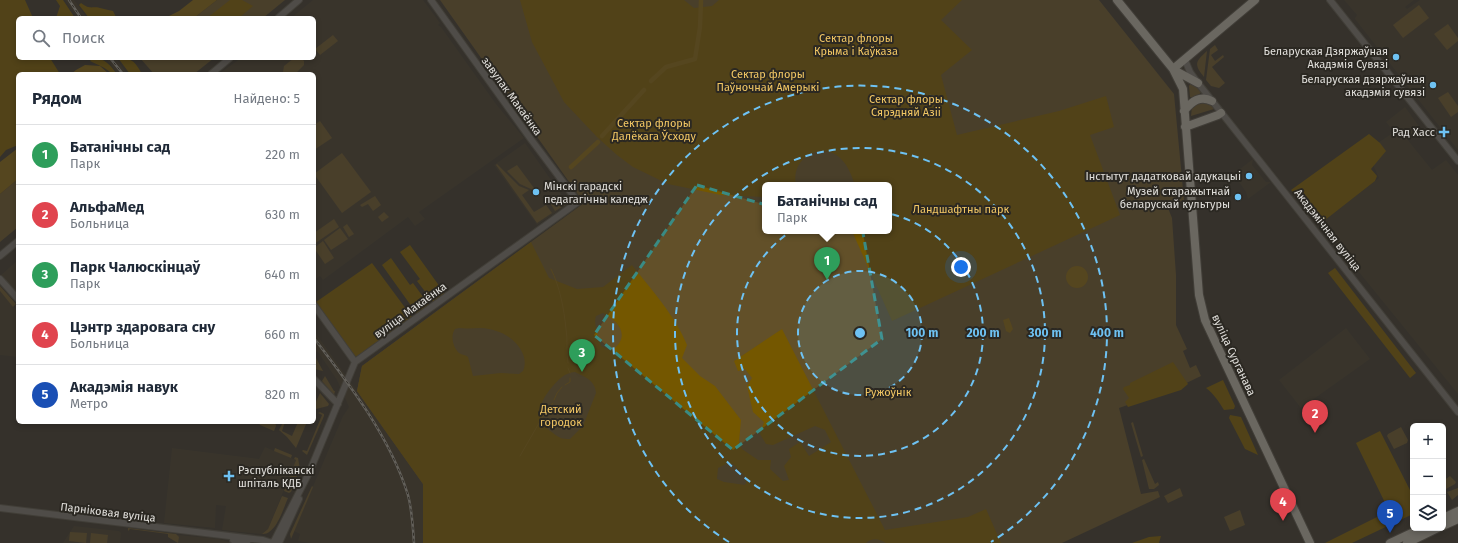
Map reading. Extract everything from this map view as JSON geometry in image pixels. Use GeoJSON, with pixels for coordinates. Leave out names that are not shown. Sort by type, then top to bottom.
{"type":"FeatureCollection","features":[{"type":"Feature","properties":{"kind":"main road"},"geometry":{"type":"LineString","coordinates":[[1117,0],[1173,70],[1198,83]]}},
{"type":"Feature","properties":{"kind":"main road"},"geometry":{"type":"LineString","coordinates":[[1173,70],[1255,0]]}},
{"type":"Feature","properties":{"kind":"main road","name":"вуліца Сурганава"},"geometry":{"type":"LineString","coordinates":[[1173,70],[1183,89],[1199,295],[1205,320],[1310,543]]}},
{"type":"Feature","properties":{"kind":"main road"},"geometry":{"type":"LineString","coordinates":[[1184,111],[1196,100],[1203,98],[1212,101]]}},
{"type":"Feature","properties":{"kind":"main road"},"geometry":{"type":"LineString","coordinates":[[1185,127],[1221,113]]}},
{"type":"Feature","properties":{"kind":"main road"},"geometry":{"type":"LineString","coordinates":[[1446,517],[1458,511]]}},
{"type":"Feature","properties":{"kind":"main road"},"geometry":{"type":"LineString","coordinates":[[1446,525],[1458,519]]}},
{"type":"Feature","properties":{"kind":"main road"},"geometry":{"type":"LineString","coordinates":[[1390,543],[1416,531]]}},
{"type":"Feature","properties":{"kind":"main road"},"geometry":{"type":"LineString","coordinates":[[1407,543],[1432,531]]}},
{"type":"Feature","properties":{"kind":"street"},"geometry":{"type":"LineString","coordinates":[[280,16],[299,0]]}},
{"type":"Feature","properties":{"kind":"street","name":"завулак Макаёнка"},"geometry":{"type":"LineString","coordinates":[[431,0],[578,202]]}},
{"type":"Feature","properties":{"kind":"street"},"geometry":{"type":"LineString","coordinates":[[1330,0],[1458,161]]}},
{"type":"Feature","properties":{"kind":"street"},"geometry":{"type":"LineString","coordinates":[[213,72],[228,60]]}},
{"type":"Feature","properties":{"kind":"street","name":"Акадэмічная вуліца"},"geometry":{"type":"LineString","coordinates":[[1185,60],[1190,72],[1221,113],[1458,412]]}},
{"type":"Feature","properties":{"kind":"street","name":"вуліца Макаёнка"},"geometry":{"type":"LineString","coordinates":[[355,362],[578,202]]}},
{"type":"Feature","properties":{"kind":"street"},"geometry":{"type":"LineString","coordinates":[[0,256],[16,243]]}},
{"type":"Feature","properties":{"kind":"street"},"geometry":{"type":"LineString","coordinates":[[0,279],[16,297]]}},
{"type":"Feature","properties":{"kind":"street"},"geometry":{"type":"LineString","coordinates":[[272,543],[307,476],[355,362],[316,308]]}},
{"type":"Feature","properties":{"kind":"street"},"geometry":{"type":"LineString","coordinates":[[316,381],[338,404]]}},
{"type":"Feature","properties":{"kind":"street"},"geometry":{"type":"LineString","coordinates":[[279,543],[302,492],[307,476]]}},
{"type":"Feature","properties":{"kind":"street","name":"Парніковая вуліца"},"geometry":{"type":"LineString","coordinates":[[0,508],[263,540],[272,543]]}},
{"type":"Feature","properties":{"kind":"street","name":"Парніковая вуліца"},"geometry":{"type":"LineString","coordinates":[[214,534],[247,543]]}},
{"type":"Feature","properties":{"kind":"highlighted area"},"geometry":{"type":"Polygon","coordinates":[[[697,185],[863,233],[882,339],[733,450],[594,335],[697,185]]]}},
{"type":"Feature","properties":{"kind":"shaded area"},"geometry":{"type":"Polygon","coordinates":[[[65,0],[74,0],[86,16],[77,16],[65,0]]]}},
{"type":"Feature","properties":{"kind":"shaded area"},"geometry":{"type":"Polygon","coordinates":[[[193,0],[217,0],[197,16],[169,16],[179,11],[193,0]]]}},
{"type":"Feature","properties":{"kind":"shaded area"},"geometry":{"type":"Polygon","coordinates":[[[313,0],[423,0],[440,23],[438,25],[441,27],[496,104],[524,138],[419,212],[425,219],[415,226],[408,217],[323,280],[320,276],[316,279],[316,72],[222,72],[238,60],[316,60],[316,16],[293,16],[313,0]]]}},
{"type":"Feature","properties":{"kind":"shaded area","name":"Беларуская дзяржаўная акадэмія сувязі"},"geometry":{"type":"Polygon","coordinates":[[[1344,0],[1414,0],[1405,7],[1407,9],[1420,0],[1458,0],[1458,150],[1355,19],[1357,15],[1344,0]]]}},
{"type":"Feature","properties":{"kind":"shaded area"},"geometry":{"type":"Polygon","coordinates":[[[108,60],[117,60],[126,72],[116,72],[108,60]]]}},
{"type":"Feature","properties":{"kind":"shaded area"},"geometry":{"type":"Polygon","coordinates":[[[85,65],[100,66],[107,72],[74,72],[85,65]]]}},
{"type":"Feature","properties":{"kind":"shaded area"},"geometry":{"type":"Polygon","coordinates":[[[1405,107],[1421,129],[1408,140],[1411,144],[1432,170],[1446,160],[1458,175],[1458,394],[1320,224],[1379,178],[1374,167],[1372,147],[1394,132],[1386,122],[1405,107]]]}},
{"type":"Feature","properties":{"kind":"shaded area","name":"Мінскі гарадскі педагагічны каледж"},"geometry":{"type":"Polygon","coordinates":[[[525,143],[568,204],[537,225],[494,165],[525,143]]]}},
{"type":"Feature","properties":{"kind":"shaded area"},"geometry":{"type":"Polygon","coordinates":[[[16,150],[16,181],[0,194],[0,162],[16,150]]]}},
{"type":"Feature","properties":{"kind":"shaded area"},"geometry":{"type":"Polygon","coordinates":[[[1253,159],[1252,165],[1266,182],[1271,182],[1248,199],[1246,192],[1237,179],[1239,177],[1236,172],[1253,159]]]}},
{"type":"Feature","properties":{"kind":"shaded area"},"geometry":{"type":"Polygon","coordinates":[[[16,262],[16,295],[0,276],[16,262]]]}},
{"type":"Feature","properties":{"kind":"shaded area"},"geometry":{"type":"Polygon","coordinates":[[[1077,266],[1085,269],[1088,277],[1085,285],[1077,288],[1069,285],[1066,277],[1069,269],[1077,266]]]}},
{"type":"Feature","properties":{"kind":"shaded area"},"geometry":{"type":"Polygon","coordinates":[[[0,291],[16,310],[16,357],[0,355],[0,291]]]}},
{"type":"Feature","properties":{"kind":"shaded area"},"geometry":{"type":"Polygon","coordinates":[[[1009,318],[1013,329],[1010,333],[1006,331],[1003,320],[1009,318]]]}},
{"type":"Feature","properties":{"kind":"shaded area"},"geometry":{"type":"Polygon","coordinates":[[[1346,328],[1370,359],[1301,408],[1279,380],[1346,328]]]}},
{"type":"Feature","properties":{"kind":"shaded area"},"geometry":{"type":"Polygon","coordinates":[[[316,334],[423,484],[423,543],[310,543],[298,541],[300,534],[294,531],[343,416],[349,407],[337,380],[318,352],[316,352],[316,334]]]}},
{"type":"Feature","properties":{"kind":"shaded area","name":"Рэспубліканскі шпіталь КДБ"},"geometry":{"type":"Polygon","coordinates":[[[265,447],[296,460],[268,529],[262,534],[222,530],[226,506],[216,505],[215,528],[164,523],[172,448],[259,459],[265,447]]]}},
{"type":"Feature","properties":{"kind":"shaded area"},"geometry":{"type":"Polygon","coordinates":[[[74,526],[119,531],[121,533],[120,543],[63,543],[74,526]]]}},
{"type":"Feature","properties":{"kind":"shaded area"},"geometry":{"type":"Polygon","coordinates":[[[168,534],[219,539],[232,543],[177,543],[168,537],[168,534]]]}},
{"type":"Feature","properties":{"kind":"green space"},"geometry":{"type":"Polygon","coordinates":[[[0,0],[25,0],[32,16],[16,16],[16,60],[51,60],[59,72],[16,72],[16,146],[6,150],[0,157],[0,0]]]}},
{"type":"Feature","properties":{"kind":"green space"},"geometry":{"type":"Polygon","coordinates":[[[56,0],[63,0],[74,16],[57,16],[60,6],[56,0]]]}},
{"type":"Feature","properties":{"kind":"green space"},"geometry":{"type":"Polygon","coordinates":[[[217,0],[285,0],[265,16],[197,16],[217,0]]]}},
{"type":"Feature","properties":{"kind":"green space"},"geometry":{"type":"Polygon","coordinates":[[[230,0],[242,0],[253,6],[241,16],[210,16],[230,0]]]}},
{"type":"Feature","properties":{"kind":"green space"},"geometry":{"type":"Polygon","coordinates":[[[440,0],[1099,0],[1174,94],[1184,200],[1171,205],[1169,201],[1166,203],[1172,218],[1176,275],[1176,325],[1187,349],[1183,351],[1190,368],[1196,365],[1201,376],[1174,389],[1119,408],[1141,494],[1158,491],[1160,497],[1062,543],[423,543],[423,484],[357,391],[362,366],[584,203],[440,0]]]}},
{"type":"Feature","properties":{"kind":"green space"},"geometry":{"type":"Polygon","coordinates":[[[520,0],[684,0],[694,8],[712,6],[719,0],[962,0],[941,20],[972,50],[941,75],[957,135],[1059,111],[1106,96],[1114,127],[1090,135],[1120,215],[892,321],[853,234],[892,234],[892,182],[854,182],[847,166],[842,160],[835,154],[827,151],[818,151],[803,159],[798,166],[796,182],[762,182],[762,197],[721,195],[668,184],[633,167],[597,137],[564,102],[532,42],[520,0]]]}},
{"type":"Feature","properties":{"kind":"green space"},"geometry":{"type":"Polygon","coordinates":[[[81,3],[89,7],[97,7],[113,11],[116,16],[87,16],[79,5],[81,3]]]}},
{"type":"Feature","properties":{"kind":"green space"},"geometry":{"type":"Polygon","coordinates":[[[1419,5],[1429,18],[1403,38],[1393,25],[1419,5]]]}},
{"type":"Feature","properties":{"kind":"green space"},"geometry":{"type":"Polygon","coordinates":[[[1448,24],[1458,38],[1458,41],[1447,50],[1434,34],[1448,24]]]}},
{"type":"Feature","properties":{"kind":"green space"},"geometry":{"type":"Polygon","coordinates":[[[333,35],[338,41],[320,55],[316,48],[333,35]]]}},
{"type":"Feature","properties":{"kind":"green space"},"geometry":{"type":"Polygon","coordinates":[[[1215,45],[1218,50],[1211,55],[1215,61],[1223,55],[1224,57],[1212,67],[1225,83],[1219,88],[1211,86],[1206,80],[1210,49],[1215,45]]]}},
{"type":"Feature","properties":{"kind":"green space"},"geometry":{"type":"Polygon","coordinates":[[[1207,51],[1204,77],[1198,69],[1197,63],[1200,57],[1207,51]]]}},
{"type":"Feature","properties":{"kind":"green space"},"geometry":{"type":"Polygon","coordinates":[[[102,60],[115,72],[109,72],[90,61],[102,60]]]}},
{"type":"Feature","properties":{"kind":"green space"},"geometry":{"type":"Polygon","coordinates":[[[120,60],[130,60],[137,66],[141,72],[128,72],[120,60]]]}},
{"type":"Feature","properties":{"kind":"green space"},"geometry":{"type":"Polygon","coordinates":[[[142,60],[212,60],[196,72],[152,72],[142,60]]]}},
{"type":"Feature","properties":{"kind":"green space"},"geometry":{"type":"Polygon","coordinates":[[[292,60],[304,61],[304,65],[297,72],[283,72],[284,66],[292,60]]]}},
{"type":"Feature","properties":{"kind":"green space"},"geometry":{"type":"Polygon","coordinates":[[[1191,83],[1201,92],[1195,97],[1190,97],[1189,86],[1191,83]]]}},
{"type":"Feature","properties":{"kind":"green space"},"geometry":{"type":"Polygon","coordinates":[[[1448,92],[1458,106],[1458,112],[1451,117],[1438,98],[1448,92]]]}},
{"type":"Feature","properties":{"kind":"green space"},"geometry":{"type":"Polygon","coordinates":[[[1202,101],[1211,104],[1214,109],[1191,116],[1192,106],[1202,101]]]}},
{"type":"Feature","properties":{"kind":"green space"},"geometry":{"type":"Polygon","coordinates":[[[320,121],[332,138],[316,149],[316,124],[320,121]]]}},
{"type":"Feature","properties":{"kind":"green space"},"geometry":{"type":"Polygon","coordinates":[[[1369,134],[1380,143],[1386,151],[1371,169],[1377,176],[1375,181],[1320,224],[1291,190],[1369,134]]]}},
{"type":"Feature","properties":{"kind":"green space"},"geometry":{"type":"Polygon","coordinates":[[[342,153],[371,192],[342,213],[316,177],[316,172],[342,153]]]}},
{"type":"Feature","properties":{"kind":"green space"},"geometry":{"type":"Polygon","coordinates":[[[497,164],[519,186],[529,190],[522,195],[534,212],[546,205],[552,213],[537,223],[496,165],[497,164]]]}},
{"type":"Feature","properties":{"kind":"green space"},"geometry":{"type":"Polygon","coordinates":[[[517,165],[534,188],[533,190],[520,184],[507,171],[517,165]]]}},
{"type":"Feature","properties":{"kind":"green space"},"geometry":{"type":"Polygon","coordinates":[[[16,181],[16,229],[0,242],[0,194],[16,181]]]}},
{"type":"Feature","properties":{"kind":"green space"},"geometry":{"type":"Polygon","coordinates":[[[561,195],[567,204],[555,211],[550,203],[561,195]]]}},
{"type":"Feature","properties":{"kind":"green space"},"geometry":{"type":"Polygon","coordinates":[[[375,196],[381,205],[373,211],[368,204],[362,207],[360,205],[375,196]]]}},
{"type":"Feature","properties":{"kind":"green space"},"geometry":{"type":"Polygon","coordinates":[[[384,212],[389,217],[382,222],[378,217],[384,212]]]}},
{"type":"Feature","properties":{"kind":"green space"},"geometry":{"type":"Polygon","coordinates":[[[334,219],[339,227],[316,243],[316,232],[334,219]]]}},
{"type":"Feature","properties":{"kind":"green space"},"geometry":{"type":"Polygon","coordinates":[[[347,224],[354,234],[349,237],[343,227],[347,224]]]}},
{"type":"Feature","properties":{"kind":"green space"},"geometry":{"type":"Polygon","coordinates":[[[340,228],[348,239],[331,250],[324,240],[340,228]]]}},
{"type":"Feature","properties":{"kind":"green space"},"geometry":{"type":"Polygon","coordinates":[[[323,241],[334,258],[325,264],[316,251],[316,246],[323,241]]]}},
{"type":"Feature","properties":{"kind":"green space"},"geometry":{"type":"Polygon","coordinates":[[[531,242],[549,278],[577,289],[603,287],[632,265],[662,304],[682,335],[687,345],[682,358],[700,376],[715,386],[741,420],[739,442],[742,449],[758,460],[771,460],[770,469],[783,481],[789,480],[784,466],[791,457],[789,449],[800,442],[809,456],[831,442],[825,430],[815,426],[773,445],[766,444],[760,434],[764,422],[753,412],[747,386],[752,378],[745,369],[738,371],[734,361],[782,329],[885,530],[968,517],[986,509],[1001,543],[886,543],[876,539],[866,543],[423,543],[423,484],[357,391],[362,366],[531,242]],[[603,313],[596,316],[596,327],[601,346],[611,351],[621,340],[621,330],[614,321],[603,313]],[[481,328],[455,329],[452,338],[454,345],[459,353],[468,357],[473,376],[501,373],[519,374],[523,371],[525,363],[522,353],[518,345],[509,337],[493,330],[481,328]],[[575,372],[568,374],[557,381],[547,393],[541,405],[540,411],[540,417],[547,428],[557,436],[565,439],[570,439],[583,426],[596,393],[592,382],[575,372]],[[728,463],[718,468],[717,479],[724,482],[745,485],[745,476],[733,464],[728,463]]]}},
{"type":"Feature","properties":{"kind":"green space"},"geometry":{"type":"Polygon","coordinates":[[[410,245],[445,294],[433,302],[417,281],[420,279],[400,252],[410,245]]]}},
{"type":"Feature","properties":{"kind":"green space"},"geometry":{"type":"Polygon","coordinates":[[[391,258],[410,285],[413,283],[429,305],[417,314],[382,265],[391,258]]]}},
{"type":"Feature","properties":{"kind":"green space"},"geometry":{"type":"Polygon","coordinates":[[[372,263],[412,317],[355,358],[316,302],[372,263]]]}},
{"type":"Feature","properties":{"kind":"green space"},"geometry":{"type":"Polygon","coordinates":[[[1335,268],[1416,373],[1410,378],[1328,273],[1335,268]]]}},
{"type":"Feature","properties":{"kind":"green space"},"geometry":{"type":"Polygon","coordinates":[[[0,286],[16,304],[13,307],[0,291],[0,286]]]}},
{"type":"Feature","properties":{"kind":"green space"},"geometry":{"type":"Polygon","coordinates":[[[316,358],[323,371],[316,369],[316,358]]]}},
{"type":"Feature","properties":{"kind":"green space"},"geometry":{"type":"Polygon","coordinates":[[[1173,362],[1188,384],[1181,390],[1128,407],[1125,402],[1129,398],[1123,389],[1124,387],[1173,362]]]}},
{"type":"Feature","properties":{"kind":"green space"},"geometry":{"type":"Polygon","coordinates":[[[325,376],[335,391],[334,395],[322,381],[325,376]]]}},
{"type":"Feature","properties":{"kind":"green space"},"geometry":{"type":"Polygon","coordinates":[[[1223,380],[1235,406],[1234,409],[1224,410],[1214,395],[1206,388],[1223,380]]]}},
{"type":"Feature","properties":{"kind":"green space"},"geometry":{"type":"Polygon","coordinates":[[[320,393],[329,404],[328,406],[316,409],[316,402],[320,393]]]}},
{"type":"Feature","properties":{"kind":"green space"},"geometry":{"type":"Polygon","coordinates":[[[320,412],[324,414],[324,416],[307,455],[302,451],[307,451],[322,415],[318,413],[320,412]]]}},
{"type":"Feature","properties":{"kind":"green space"},"geometry":{"type":"Polygon","coordinates":[[[1230,415],[1241,417],[1258,455],[1245,449],[1229,418],[1230,415]]]}},
{"type":"Feature","properties":{"kind":"green space"},"geometry":{"type":"Polygon","coordinates":[[[1133,422],[1143,456],[1141,457],[1131,423],[1133,422]]]}},
{"type":"Feature","properties":{"kind":"green space"},"geometry":{"type":"Polygon","coordinates":[[[259,424],[276,424],[276,426],[274,431],[259,424]]]}},
{"type":"Feature","properties":{"kind":"green space"},"geometry":{"type":"Polygon","coordinates":[[[282,424],[284,424],[282,431],[292,436],[297,424],[306,424],[296,448],[279,430],[282,424]]]}},
{"type":"Feature","properties":{"kind":"green space"},"geometry":{"type":"Polygon","coordinates":[[[1401,427],[1408,440],[1407,443],[1394,449],[1387,436],[1401,427]]]}},
{"type":"Feature","properties":{"kind":"green space"},"geometry":{"type":"Polygon","coordinates":[[[1380,431],[1410,490],[1410,515],[1352,543],[1325,543],[1389,511],[1356,443],[1380,431]]]}},
{"type":"Feature","properties":{"kind":"green space"},"geometry":{"type":"Polygon","coordinates":[[[275,448],[292,455],[291,458],[274,451],[275,448]]]}},
{"type":"Feature","properties":{"kind":"green space"},"geometry":{"type":"Polygon","coordinates":[[[295,457],[298,458],[300,469],[291,492],[289,493],[284,491],[296,460],[294,459],[295,457]]]}},
{"type":"Feature","properties":{"kind":"green space"},"geometry":{"type":"Polygon","coordinates":[[[1144,459],[1155,484],[1158,482],[1159,485],[1154,489],[1149,489],[1142,460],[1144,459]]]}},
{"type":"Feature","properties":{"kind":"green space"},"geometry":{"type":"Polygon","coordinates":[[[1450,476],[1456,482],[1446,489],[1446,479],[1450,476]]]}},
{"type":"Feature","properties":{"kind":"green space"},"geometry":{"type":"Polygon","coordinates":[[[312,486],[313,487],[291,539],[290,534],[312,486]]]}},
{"type":"Feature","properties":{"kind":"green space"},"geometry":{"type":"Polygon","coordinates":[[[1180,488],[1183,496],[1168,503],[1164,496],[1180,488]]]}},
{"type":"Feature","properties":{"kind":"green space"},"geometry":{"type":"Polygon","coordinates":[[[1458,488],[1458,495],[1452,500],[1447,492],[1458,488]]]}},
{"type":"Feature","properties":{"kind":"green space"},"geometry":{"type":"Polygon","coordinates":[[[282,496],[288,498],[275,526],[267,533],[262,534],[268,529],[282,496]]]}},
{"type":"Feature","properties":{"kind":"green space"},"geometry":{"type":"Polygon","coordinates":[[[1240,510],[1245,525],[1230,531],[1224,517],[1240,510]]]}},
{"type":"Feature","properties":{"kind":"green space"},"geometry":{"type":"Polygon","coordinates":[[[128,528],[176,534],[179,537],[178,543],[168,537],[168,534],[130,529],[128,531],[128,528]]]}},
{"type":"Feature","properties":{"kind":"green space"},"geometry":{"type":"Polygon","coordinates":[[[70,532],[87,533],[86,543],[69,541],[70,532]]]}},
{"type":"Feature","properties":{"kind":"green space"},"geometry":{"type":"Polygon","coordinates":[[[91,533],[108,535],[107,543],[90,543],[91,533]]]}},
{"type":"Feature","properties":{"kind":"green space"},"geometry":{"type":"Polygon","coordinates":[[[1161,536],[1159,543],[1132,543],[1149,537],[1161,536]]]}},
{"type":"Feature","properties":{"kind":"waterway"},"geometry":{"type":"LineString","coordinates":[[651,81],[666,67],[695,59],[700,27],[701,1]]}},
{"type":"Feature","properties":{"kind":"waterway"},"geometry":{"type":"LineString","coordinates":[[602,136],[644,90]]}},
{"type":"Feature","properties":{"kind":"waterway"},"geometry":{"type":"LineString","coordinates":[[571,167],[598,142]]}},
{"type":"Feature","properties":{"kind":"waterway"},"geometry":{"type":"LineString","coordinates":[[551,269],[557,283],[563,306],[567,333],[568,363]]}},
{"type":"Feature","properties":{"kind":"waterway"},"geometry":{"type":"LineString","coordinates":[[568,368],[570,373]]}},
{"type":"Feature","properties":{"kind":"waterway"},"geometry":{"type":"LineString","coordinates":[[565,385],[570,382],[570,378]]}},
{"type":"Feature","properties":{"kind":"waterway"},"geometry":{"type":"LineString","coordinates":[[554,400],[562,387]]}},
{"type":"Feature","properties":{"kind":"waterway"},"geometry":{"type":"LineString","coordinates":[[520,456],[546,411],[553,403]]}},
{"type":"Feature","properties":{"kind":"railway"},"geometry":{"type":"LineString","coordinates":[[69,0],[80,16]]}},
{"type":"Feature","properties":{"kind":"railway"},"geometry":{"type":"LineString","coordinates":[[112,60],[121,72]]}},
{"type":"Feature","properties":{"kind":"railway"},"geometry":{"type":"LineString","coordinates":[[316,341],[368,412],[391,453],[408,495],[414,543]]}},
{"type":"Feature","properties":{"kind":"place","name":"Беларуская Дзяржаўная Акадэмія Сувязі"},"geometry":{"type":"Point","coordinates":[1396,57]}},
{"type":"Feature","properties":{"kind":"place","name":"Беларуская дзяржаўная акадэмія сувязі"},"geometry":{"type":"Point","coordinates":[1433,85]}},
{"type":"Feature","properties":{"kind":"place","name":"Рад Хасс"},"geometry":{"type":"Point","coordinates":[1444,132]}},
{"type":"Feature","properties":{"kind":"place","name":"Інстытут дадатковай адукацыі"},"geometry":{"type":"Point","coordinates":[1249,176]}},
{"type":"Feature","properties":{"kind":"place","name":"Мінскі гарадскі педагагічны каледж"},"geometry":{"type":"Point","coordinates":[536,192]}},
{"type":"Feature","properties":{"kind":"place","name":"Музей старажытнай беларускай культуры"},"geometry":{"type":"Point","coordinates":[1238,197]}},
{"type":"Feature","properties":{"kind":"place","name":"Батанічны сад"},"geometry":{"type":"Point","coordinates":[827,280]}},
{"type":"Feature","properties":{"kind":"place","name":"Парк Чалюскінцаў"},"geometry":{"type":"Point","coordinates":[582,372]}},
{"type":"Feature","properties":{"kind":"place","name":"АльфаМед"},"geometry":{"type":"Point","coordinates":[1315,433]}},
{"type":"Feature","properties":{"kind":"place","name":"Рэспубліканскі шпіталь КДБ"},"geometry":{"type":"Point","coordinates":[229,476]}},
{"type":"Feature","properties":{"kind":"place","name":"Цэнтр здаровага сну"},"geometry":{"type":"Point","coordinates":[1283,521]}},
{"type":"Feature","properties":{"kind":"place","name":"Акадэмія навук"},"geometry":{"type":"Point","coordinates":[1390,533]}},
{"type":"Feature","properties":{"kind":"park label","name":"Сектар флоры Крыма і Каўказа"},"geometry":{"type":"Point","coordinates":[856,44]}},
{"type":"Feature","properties":{"kind":"park label","name":"Сектар флоры Паўночнай Амерыкі"},"geometry":{"type":"Point","coordinates":[768,80]}},
{"type":"Feature","properties":{"kind":"park label","name":"Сектар флоры Сярэдняй Азіі"},"geometry":{"type":"Point","coordinates":[906,105]}},
{"type":"Feature","properties":{"kind":"park label","name":"Сектар флоры Далёкага Ўсходу"},"geometry":{"type":"Point","coordinates":[654,129]}},
{"type":"Feature","properties":{"kind":"park label","name":"Ландшафтны парк"},"geometry":{"type":"Point","coordinates":[961,209]}},
{"type":"Feature","properties":{"kind":"park label","name":"Ружоўнік"},"geometry":{"type":"Point","coordinates":[888,392]}},
{"type":"Feature","properties":{"kind":"park label","name":"Детский городок"},"geometry":{"type":"Point","coordinates":[561,415]}}]}
